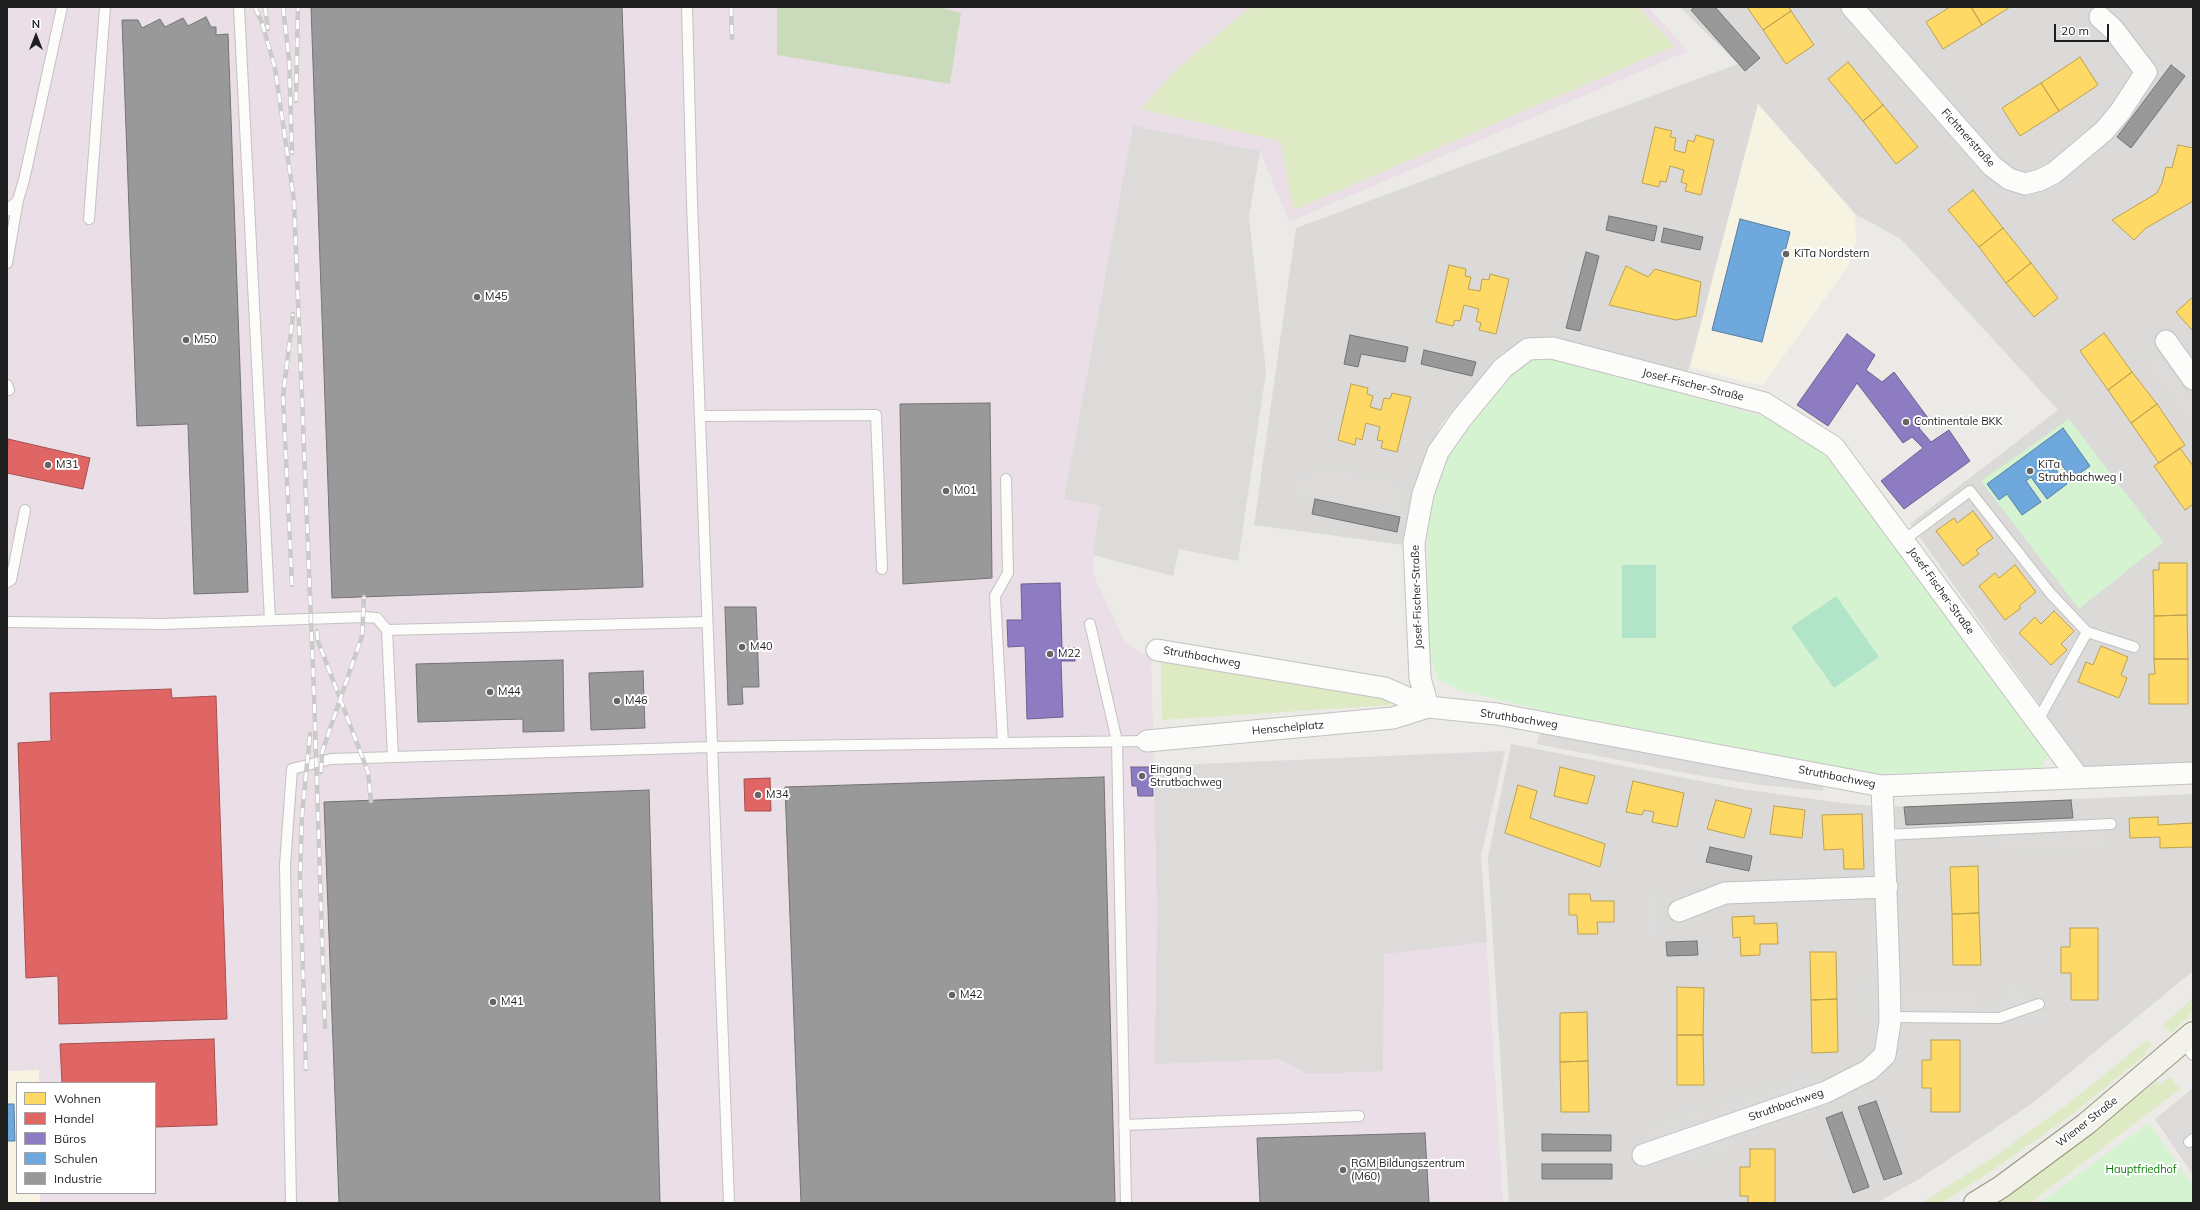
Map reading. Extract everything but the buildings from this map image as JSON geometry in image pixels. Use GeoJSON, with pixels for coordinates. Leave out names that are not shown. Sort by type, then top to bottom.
{"type":"FeatureCollection","features":[{"type":"Feature","properties":{"kind":"main road","name":"Wiener Straße"},"geometry":{"type":"LineString","coordinates":[[1975,1203],[2001,1187],[2086,1124],[2190,1043]]}},
{"type":"Feature","properties":{"kind":"street","name":"Fichtnerstraße"},"geometry":{"type":"LineString","coordinates":[[1854,8],[1992,166],[2009,179],[2025,184],[2040,180],[2054,173],[2104,131],[2120,112],[2146,72],[2114,30],[2100,17]]}},
{"type":"Feature","properties":{"kind":"street"},"geometry":{"type":"LineString","coordinates":[[2166,341],[2193,379]]}},
{"type":"Feature","properties":{"kind":"street","name":"Josef-Fischer-Straße"},"geometry":{"type":"LineString","coordinates":[[1428,707],[1420,678],[1414,543],[1423,494],[1438,452],[1461,419],[1503,368],[1528,350],[1552,348],[1764,403],[1834,447],[2078,777]]}},
{"type":"Feature","properties":{"kind":"street","name":"Struthbachweg"},"geometry":{"type":"LineString","coordinates":[[1157,650],[1385,688],[1428,707],[1497,714],[1882,786],[2193,773]]}},
{"type":"Feature","properties":{"kind":"street","name":"Henschelplatz"},"geometry":{"type":"LineString","coordinates":[[1147,741],[1393,718],[1428,707]]}},
{"type":"Feature","properties":{"kind":"street","name":"Struthbachweg"},"geometry":{"type":"LineString","coordinates":[[1643,1155],[1826,1092],[1869,1070],[1886,1055],[1890,1017],[1887,887],[1882,786]]}},
{"type":"Feature","properties":{"kind":"street"},"geometry":{"type":"LineString","coordinates":[[1679,911],[1725,893],[1887,887]]}},
{"type":"Feature","properties":{"kind":"lane"},"geometry":{"type":"LineString","coordinates":[[7,263],[18,200],[62,7]]}},
{"type":"Feature","properties":{"kind":"lane"},"geometry":{"type":"LineString","coordinates":[[89,219],[105,7]]}},
{"type":"Feature","properties":{"kind":"lane"},"geometry":{"type":"LineString","coordinates":[[239,7],[270,620]]}},
{"type":"Feature","properties":{"kind":"lane"},"geometry":{"type":"LineString","coordinates":[[687,7],[707,622],[729,1203]]}},
{"type":"Feature","properties":{"kind":"lane"},"geometry":{"type":"LineString","coordinates":[[7,211],[18,200]]}},
{"type":"Feature","properties":{"kind":"lane"},"geometry":{"type":"LineString","coordinates":[[700,416],[876,415],[882,569]]}},
{"type":"Feature","properties":{"kind":"lane"},"geometry":{"type":"LineString","coordinates":[[1003,743],[995,596],[1008,573],[1006,479]]}},
{"type":"Feature","properties":{"kind":"lane"},"geometry":{"type":"LineString","coordinates":[[1904,540],[1970,491],[2051,594],[2087,632],[2134,647]]}},
{"type":"Feature","properties":{"kind":"lane"},"geometry":{"type":"LineString","coordinates":[[7,582],[11,580],[25,510]]}},
{"type":"Feature","properties":{"kind":"lane"},"geometry":{"type":"LineString","coordinates":[[7,622],[162,624],[364,617],[377,618],[387,630],[393,757]]}},
{"type":"Feature","properties":{"kind":"lane"},"geometry":{"type":"LineString","coordinates":[[387,630],[707,622]]}},
{"type":"Feature","properties":{"kind":"lane"},"geometry":{"type":"LineString","coordinates":[[1090,624],[1117,741],[1126,1203]]}},
{"type":"Feature","properties":{"kind":"lane"},"geometry":{"type":"LineString","coordinates":[[2038,722],[2087,632]]}},
{"type":"Feature","properties":{"kind":"lane"},"geometry":{"type":"LineString","coordinates":[[291,1203],[285,865],[292,769],[332,759],[393,757],[712,747],[1147,741]]}},
{"type":"Feature","properties":{"kind":"lane"},"geometry":{"type":"LineString","coordinates":[[1885,835],[2111,824]]}},
{"type":"Feature","properties":{"kind":"lane"},"geometry":{"type":"LineString","coordinates":[[1890,1017],[1999,1018],[2039,1004]]}},
{"type":"Feature","properties":{"kind":"lane"},"geometry":{"type":"LineString","coordinates":[[1124,1125],[1359,1116]]}},
{"type":"Feature","properties":{"kind":"shaded area"},"geometry":{"type":"Polygon","coordinates":[[[7,7],[1648,7],[1688,51],[1289,222],[1260,151],[1133,127],[1064,499],[1100,506],[1092,572],[1124,640],[1140,652],[1151,657],[1154,766],[1505,751],[1481,856],[1503,1203],[7,1203],[7,7]]]}},
{"type":"Feature","properties":{"kind":"shaded area"},"geometry":{"type":"Polygon","coordinates":[[[1680,7],[2193,7],[2193,764],[2084,767],[1910,524],[2058,410],[1901,239],[1855,214],[1758,104],[1687,376],[1534,339],[1502,353],[1440,426],[1419,480],[1404,545],[1254,525],[1296,228],[1738,64],[1680,7]]]}},
{"type":"Feature","properties":{"kind":"shaded area","name":"KiTa Nordstern"},"geometry":{"type":"Polygon","coordinates":[[[1758,104],[1855,214],[1856,244],[1849,265],[1762,386],[1690,367],[1758,104]]]}},
{"type":"Feature","properties":{"kind":"shaded area"},"geometry":{"type":"Polygon","coordinates":[[[1133,126],[1260,151],[1249,217],[1266,372],[1238,561],[1179,549],[1173,576],[1093,555],[1100,506],[1064,499],[1133,126]]]}},
{"type":"Feature","properties":{"kind":"shaded area"},"geometry":{"type":"Polygon","coordinates":[[[2155,348],[2193,401],[2193,433],[2140,358],[2155,348]]]}},
{"type":"Feature","properties":{"kind":"shaded area"},"geometry":{"type":"Polygon","coordinates":[[[1313,464],[1406,483],[1399,516],[1291,494],[1295,475],[1310,478],[1313,464]]]}},
{"type":"Feature","properties":{"kind":"shaded area"},"geometry":{"type":"Polygon","coordinates":[[[1541,729],[1824,785],[1823,791],[1761,785],[1696,775],[1537,744],[1541,729]]]}},
{"type":"Feature","properties":{"kind":"shaded area"},"geometry":{"type":"Polygon","coordinates":[[[1511,744],[1741,789],[1842,803],[1885,807],[2193,794],[2193,971],[2034,1102],[1919,1179],[1876,1203],[1509,1203],[1488,858],[1511,744]]]}},
{"type":"Feature","properties":{"kind":"shaded area"},"geometry":{"type":"Polygon","coordinates":[[[1505,751],[1481,856],[1487,942],[1384,954],[1383,1071],[1308,1074],[1279,1059],[1155,1064],[1157,911],[1154,766],[1505,751]]]}},
{"type":"Feature","properties":{"kind":"shaded area"},"geometry":{"type":"Polygon","coordinates":[[[2111,824],[2112,847],[1999,853],[1997,830],[2111,824]]]}},
{"type":"Feature","properties":{"kind":"shaded area"},"geometry":{"type":"Polygon","coordinates":[[[1656,892],[1657,937],[1642,937],[1641,893],[1656,892]]]}},
{"type":"Feature","properties":{"kind":"shaded area"},"geometry":{"type":"Polygon","coordinates":[[[1865,927],[1879,927],[1882,1020],[1867,1021],[1865,927]]]}},
{"type":"Feature","properties":{"kind":"shaded area"},"geometry":{"type":"Polygon","coordinates":[[[2005,982],[2028,989],[2022,1012],[2039,1016],[2039,1024],[1983,1021],[1902,1021],[1901,985],[1983,985],[1984,1004],[1999,1005],[2005,982]]]}},
{"type":"Feature","properties":{"kind":"shaded area"},"geometry":{"type":"Polygon","coordinates":[[[39,1070],[39,1082],[16,1082],[16,1194],[40,1194],[40,1203],[7,1203],[7,1071],[39,1070]]]}},
{"type":"Feature","properties":{"kind":"shaded area"},"geometry":{"type":"Polygon","coordinates":[[[1816,1072],[1820,1086],[1646,1142],[1642,1128],[1816,1072]]]}},
{"type":"Feature","properties":{"kind":"shaded area"},"geometry":{"type":"Polygon","coordinates":[[[2193,1088],[2193,1175],[2155,1119],[2193,1088]]]}},
{"type":"Feature","properties":{"kind":"shaded area"},"geometry":{"type":"Polygon","coordinates":[[[1732,1134],[1736,1148],[1676,1167],[1672,1153],[1732,1134]]]}},
{"type":"Feature","properties":{"kind":"green space"},"geometry":{"type":"Polygon","coordinates":[[[777,7],[939,7],[961,13],[950,84],[777,55],[777,7]]]}},
{"type":"Feature","properties":{"kind":"green space"},"geometry":{"type":"Polygon","coordinates":[[[1250,7],[1638,7],[1675,46],[1294,210],[1280,141],[1141,109],[1175,71],[1250,7]]]}},
{"type":"Feature","properties":{"kind":"green space"},"geometry":{"type":"Polygon","coordinates":[[[1528,358],[1561,360],[1772,419],[1832,459],[2047,749],[2047,756],[2041,768],[1879,774],[1597,723],[1461,691],[1438,679],[1431,661],[1428,638],[1427,542],[1432,494],[1446,457],[1488,400],[1528,358]]]}},
{"type":"Feature","properties":{"kind":"green space"},"geometry":{"type":"Polygon","coordinates":[[[2069,419],[2163,542],[2079,609],[1981,481],[2069,419]]]}},
{"type":"Feature","properties":{"kind":"green space"},"geometry":{"type":"Polygon","coordinates":[[[1622,565],[1656,565],[1656,638],[1622,638],[1622,565]]]}},
{"type":"Feature","properties":{"kind":"green space"},"geometry":{"type":"Polygon","coordinates":[[[1836,596],[1879,657],[1834,688],[1791,627],[1836,596]]]}},
{"type":"Feature","properties":{"kind":"green space"},"geometry":{"type":"Polygon","coordinates":[[[1161,662],[1384,695],[1390,698],[1390,705],[1162,720],[1161,662]]]}},
{"type":"Feature","properties":{"kind":"green space"},"geometry":{"type":"Polygon","coordinates":[[[2193,998],[2193,1012],[2171,1033],[2163,1025],[2193,998]]]}},
{"type":"Feature","properties":{"kind":"green space"},"geometry":{"type":"Polygon","coordinates":[[[2147,1040],[2152,1045],[2144,1052],[2146,1054],[2074,1113],[1996,1168],[1942,1203],[1922,1203],[1992,1158],[2069,1103],[2147,1040]]]}},
{"type":"Feature","properties":{"kind":"green space"},"geometry":{"type":"Polygon","coordinates":[[[2170,1077],[2180,1089],[2030,1203],[1992,1203],[2062,1156],[2157,1081],[2160,1085],[2170,1077]]]}},
{"type":"Feature","properties":{"kind":"green space","name":"Hauptfriedhof"},"geometry":{"type":"Polygon","coordinates":[[[2149,1123],[2193,1186],[2193,1203],[2039,1203],[2149,1123]]]}},
{"type":"Feature","properties":{"kind":"railway"},"geometry":{"type":"LineString","coordinates":[[255,7],[262,23],[275,68],[294,201],[314,695],[325,1027]]}},
{"type":"Feature","properties":{"kind":"railway"},"geometry":{"type":"LineString","coordinates":[[265,7],[268,29]]}},
{"type":"Feature","properties":{"kind":"railway"},"geometry":{"type":"LineString","coordinates":[[283,7],[289,59],[292,153]]}},
{"type":"Feature","properties":{"kind":"railway"},"geometry":{"type":"LineString","coordinates":[[296,101],[298,7]]}},
{"type":"Feature","properties":{"kind":"railway"},"geometry":{"type":"LineString","coordinates":[[731,7],[732,38]]}},
{"type":"Feature","properties":{"kind":"railway"},"geometry":{"type":"LineString","coordinates":[[292,585],[283,396],[293,314]]}},
{"type":"Feature","properties":{"kind":"railway"},"geometry":{"type":"LineString","coordinates":[[321,772],[322,752],[362,636],[364,597]]}},
{"type":"Feature","properties":{"kind":"railway"},"geometry":{"type":"LineString","coordinates":[[317,631],[318,641],[368,772],[371,801]]}},
{"type":"Feature","properties":{"kind":"railway"},"geometry":{"type":"LineString","coordinates":[[306,1069],[300,878],[302,815],[310,734]]}},
{"type":"Feature","properties":{"kind":"place","name":"KiTa Nordstern"},"geometry":{"type":"Point","coordinates":[1786,254]}},
{"type":"Feature","properties":{"kind":"place","name":"M45"},"geometry":{"type":"Point","coordinates":[477,297]}},
{"type":"Feature","properties":{"kind":"place","name":"M50"},"geometry":{"type":"Point","coordinates":[186,340]}},
{"type":"Feature","properties":{"kind":"place","name":"Continentale BKK"},"geometry":{"type":"Point","coordinates":[1906,422]}},
{"type":"Feature","properties":{"kind":"place","name":"M31"},"geometry":{"type":"Point","coordinates":[48,465]}},
{"type":"Feature","properties":{"kind":"place","name":"KiTa Struthbachweg I"},"geometry":{"type":"Point","coordinates":[2030,471]}},
{"type":"Feature","properties":{"kind":"place","name":"M01"},"geometry":{"type":"Point","coordinates":[946,491]}},
{"type":"Feature","properties":{"kind":"place","name":"M40"},"geometry":{"type":"Point","coordinates":[742,647]}},
{"type":"Feature","properties":{"kind":"place","name":"M22"},"geometry":{"type":"Point","coordinates":[1050,654]}},
{"type":"Feature","properties":{"kind":"place","name":"M44"},"geometry":{"type":"Point","coordinates":[490,692]}},
{"type":"Feature","properties":{"kind":"place","name":"M46"},"geometry":{"type":"Point","coordinates":[617,701]}},
{"type":"Feature","properties":{"kind":"place","name":"Eingang Strutbachweg"},"geometry":{"type":"Point","coordinates":[1142,776]}},
{"type":"Feature","properties":{"kind":"place","name":"M34"},"geometry":{"type":"Point","coordinates":[758,795]}},
{"type":"Feature","properties":{"kind":"place","name":"M42"},"geometry":{"type":"Point","coordinates":[952,995]}},
{"type":"Feature","properties":{"kind":"place","name":"M41"},"geometry":{"type":"Point","coordinates":[493,1002]}},
{"type":"Feature","properties":{"kind":"place","name":"RGM Bildungszentrum (M60)"},"geometry":{"type":"Point","coordinates":[1343,1170]}}]}
